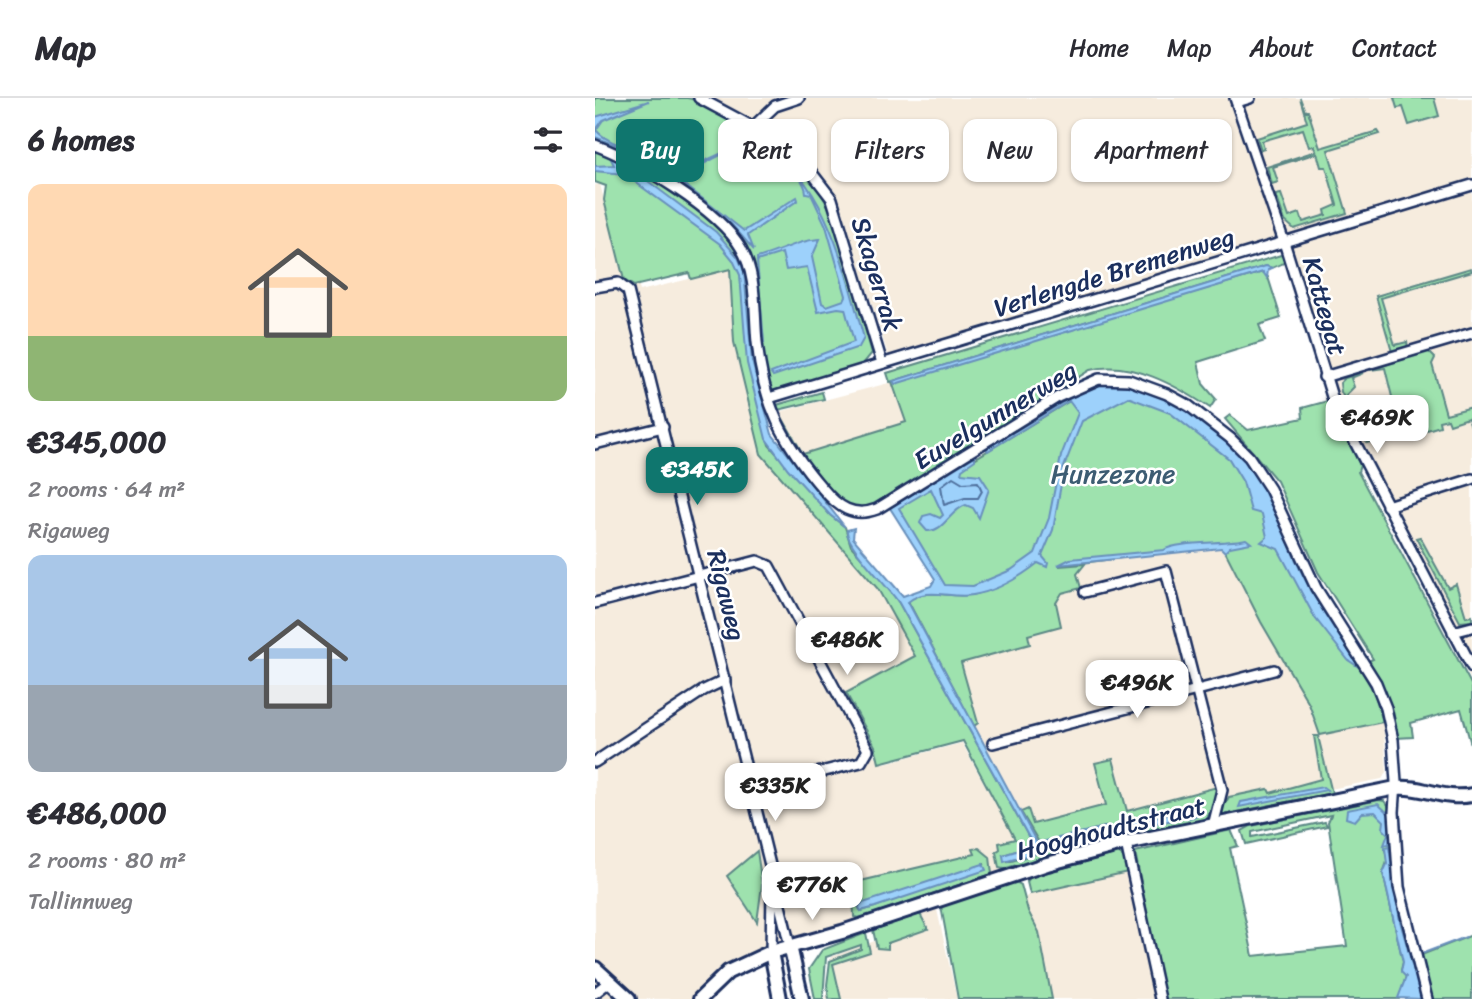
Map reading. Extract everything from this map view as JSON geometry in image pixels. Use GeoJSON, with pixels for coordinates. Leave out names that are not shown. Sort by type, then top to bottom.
{"type":"FeatureCollection","features":[{"type":"Feature","properties":{"kind":"street","name":"Skagerrak"},"geometry":{"type":"LineString","coordinates":[[699,98],[743,119]]}},
{"type":"Feature","properties":{"kind":"street"},"geometry":{"type":"LineString","coordinates":[[761,119],[775,106],[799,98]]}},
{"type":"Feature","properties":{"kind":"street"},"geometry":{"type":"LineString","coordinates":[[1236,100],[1250,98]]}},
{"type":"Feature","properties":{"kind":"street","name":"Kattegat"},"geometry":{"type":"LineString","coordinates":[[1236,100],[1284,242],[1324,377],[1342,421],[1472,667]]}},
{"type":"Feature","properties":{"kind":"street","name":"Euvelgunnerweg"},"geometry":{"type":"LineString","coordinates":[[595,145],[649,171],[703,210],[736,240],[750,270],[760,364],[778,428],[797,459],[841,506],[860,514],[877,509],[1058,397],[1094,380],[1116,378],[1137,383],[1189,406],[1237,444],[1263,476],[1316,588],[1376,684],[1391,725],[1399,887],[1427,999]]}},
{"type":"Feature","properties":{"kind":"street","name":"Skagerrak"},"geometry":{"type":"LineString","coordinates":[[817,179],[832,199],[882,363]]}},
{"type":"Feature","properties":{"kind":"street","name":"Verlengde Bremenweg"},"geometry":{"type":"LineString","coordinates":[[769,398],[1472,185]]}},
{"type":"Feature","properties":{"kind":"street","name":"Rigaweg"},"geometry":{"type":"LineString","coordinates":[[595,287],[615,283],[627,288],[791,950]]}},
{"type":"Feature","properties":{"kind":"street"},"geometry":{"type":"LineString","coordinates":[[1324,377],[1472,333]]}},
{"type":"Feature","properties":{"kind":"street"},"geometry":{"type":"LineString","coordinates":[[595,444],[663,427]]}},
{"type":"Feature","properties":{"kind":"street"},"geometry":{"type":"LineString","coordinates":[[1387,506],[1472,479]]}},
{"type":"Feature","properties":{"kind":"street"},"geometry":{"type":"LineString","coordinates":[[595,603],[757,561],[769,566],[868,747],[861,762],[752,789]]}},
{"type":"Feature","properties":{"kind":"street"},"geometry":{"type":"LineString","coordinates":[[1085,592],[1166,571],[1222,790],[1213,826]]}},
{"type":"Feature","properties":{"kind":"street"},"geometry":{"type":"LineString","coordinates":[[1454,632],[1472,627]]}},
{"type":"Feature","properties":{"kind":"street"},"geometry":{"type":"LineString","coordinates":[[993,743],[1274,670]]}},
{"type":"Feature","properties":{"kind":"street"},"geometry":{"type":"LineString","coordinates":[[595,762],[704,690],[725,680]]}},
{"type":"Feature","properties":{"kind":"street"},"geometry":{"type":"LineString","coordinates":[[1396,788],[1414,789],[1449,798],[1472,795]]}},
{"type":"Feature","properties":{"kind":"street","name":"Hooghoudtstraat"},"geometry":{"type":"LineString","coordinates":[[700,999],[716,983],[772,956],[1020,872],[1126,843],[1396,788]]}},
{"type":"Feature","properties":{"kind":"street"},"geometry":{"type":"LineString","coordinates":[[1126,843],[1160,999]]}},
{"type":"Feature","properties":{"kind":"street","name":"Rigaweg"},"geometry":{"type":"LineString","coordinates":[[769,864],[773,897],[772,956]]}},
{"type":"Feature","properties":{"kind":"street"},"geometry":{"type":"LineString","coordinates":[[791,950],[802,999]]}},
{"type":"Feature","properties":{"kind":"street"},"geometry":{"type":"LineString","coordinates":[[772,956],[780,999]]}},
{"type":"Feature","properties":{"kind":"street"},"geometry":{"type":"LineString","coordinates":[[595,968],[629,999]]}},
{"type":"Feature","properties":{"kind":"street"},"geometry":{"type":"LineString","coordinates":[[595,993],[609,982]]}},
{"type":"Feature","properties":{"kind":"shaded area"},"geometry":{"type":"Polygon","coordinates":[[[714,98],[1472,98],[1472,682],[1327,379],[1288,246],[892,367],[841,208],[817,170],[817,119],[751,119],[714,98]]]}},
{"type":"Feature","properties":{"kind":"shaded area"},"geometry":{"type":"Polygon","coordinates":[[[600,184],[621,269],[633,266],[640,291],[730,269],[734,342],[761,454],[878,589],[916,657],[840,697],[868,751],[885,763],[962,743],[1031,868],[1040,850],[909,609],[1077,574],[1090,560],[1223,545],[1311,703],[1321,731],[1383,722],[1387,772],[1382,779],[1119,830],[1155,999],[1043,999],[1021,900],[1032,893],[1031,869],[935,901],[957,999],[826,999],[831,957],[883,938],[879,920],[770,956],[707,987],[699,999],[595,999],[595,185],[600,184]]]}},
{"type":"Feature","properties":{"kind":"shaded area"},"geometry":{"type":"Polygon","coordinates":[[[900,380],[919,425],[804,459],[779,412],[900,380]]]}},
{"type":"Feature","properties":{"kind":"green space"},"geometry":{"type":"Polygon","coordinates":[[[595,98],[687,98],[731,119],[718,119],[718,182],[813,182],[824,198],[833,217],[872,353],[863,364],[774,391],[755,390],[769,445],[830,515],[845,527],[851,546],[883,580],[899,603],[1032,843],[1032,846],[1003,855],[1008,862],[1109,833],[1105,827],[1040,844],[1021,812],[1028,809],[1033,824],[1106,805],[1095,763],[1113,759],[1127,811],[1217,787],[1217,799],[1206,819],[1099,841],[1003,869],[999,868],[996,852],[1000,849],[999,843],[1015,839],[963,741],[879,763],[875,746],[846,693],[915,656],[878,589],[761,454],[734,342],[730,269],[691,279],[689,273],[634,286],[624,280],[604,200],[606,186],[595,182],[595,98]]]}},
{"type":"Feature","properties":{"kind":"green space"},"geometry":{"type":"Polygon","coordinates":[[[1300,98],[1305,111],[1308,111],[1320,148],[1378,131],[1380,134],[1328,150],[1347,213],[1294,229],[1285,221],[1276,195],[1281,194],[1289,217],[1300,213],[1303,222],[1326,215],[1325,210],[1337,205],[1326,167],[1321,167],[1317,153],[1273,167],[1278,182],[1272,184],[1267,167],[1316,151],[1314,146],[1309,147],[1303,129],[1262,141],[1264,149],[1261,150],[1257,138],[1307,122],[1300,98]]]}},
{"type":"Feature","properties":{"kind":"green space"},"geometry":{"type":"Polygon","coordinates":[[[1394,98],[1434,98],[1439,116],[1409,125],[1403,107],[1397,108],[1394,98]]]}},
{"type":"Feature","properties":{"kind":"green space"},"geometry":{"type":"Polygon","coordinates":[[[1281,255],[1286,262],[1272,268],[1266,266],[890,382],[887,373],[1281,255]]]}},
{"type":"Feature","properties":{"kind":"green space"},"geometry":{"type":"Polygon","coordinates":[[[1471,268],[1472,271],[1381,298],[1395,345],[1407,342],[1408,347],[1392,352],[1376,296],[1471,268]]]}},
{"type":"Feature","properties":{"kind":"green space"},"geometry":{"type":"Polygon","coordinates":[[[1263,272],[1268,277],[1281,318],[1259,325],[1265,341],[1198,362],[1203,384],[1216,399],[1210,408],[1168,383],[1137,371],[1121,368],[1090,370],[909,483],[908,489],[865,511],[842,505],[799,458],[773,406],[822,392],[824,399],[778,410],[803,454],[906,422],[892,382],[1263,272]]]}},
{"type":"Feature","properties":{"kind":"green space"},"geometry":{"type":"Polygon","coordinates":[[[1428,351],[1435,358],[1432,364],[1446,414],[1472,407],[1472,429],[1468,418],[1450,424],[1448,419],[1439,421],[1440,426],[1382,444],[1380,438],[1367,443],[1341,392],[1340,383],[1345,378],[1363,373],[1351,378],[1354,387],[1346,395],[1359,420],[1364,418],[1371,438],[1400,430],[1385,368],[1370,370],[1428,351]]]}},
{"type":"Feature","properties":{"kind":"green space","name":"Hunzezone"},"geometry":{"type":"Polygon","coordinates":[[[1091,388],[1158,398],[1268,491],[1300,567],[1374,692],[1383,722],[1320,735],[1309,704],[1261,622],[1222,545],[1059,566],[1085,564],[1077,574],[1081,588],[1062,593],[1056,603],[1061,626],[1028,635],[1030,644],[961,663],[978,723],[974,726],[908,601],[924,594],[976,594],[1009,580],[1039,560],[986,585],[947,591],[892,509],[1091,388]]]}},
{"type":"Feature","properties":{"kind":"green space"},"geometry":{"type":"Polygon","coordinates":[[[1328,401],[1360,465],[1358,472],[1472,686],[1472,748],[1461,709],[1411,723],[1413,737],[1396,738],[1384,690],[1368,661],[1373,659],[1318,572],[1277,481],[1225,419],[1230,415],[1248,430],[1303,418],[1302,408],[1328,401]]]}},
{"type":"Feature","properties":{"kind":"green space"},"geometry":{"type":"Polygon","coordinates":[[[1420,537],[1448,588],[1456,584],[1466,617],[1472,616],[1472,621],[1460,622],[1416,538],[1420,537]]]}},
{"type":"Feature","properties":{"kind":"green space"},"geometry":{"type":"Polygon","coordinates":[[[1314,736],[1318,736],[1332,793],[1221,815],[1220,812],[1229,797],[1268,789],[1270,793],[1321,779],[1314,736]]]}},
{"type":"Feature","properties":{"kind":"green space"},"geometry":{"type":"Polygon","coordinates":[[[1384,801],[1392,811],[1394,848],[1424,999],[1400,921],[1392,850],[1385,850],[1388,859],[1383,873],[1403,962],[1401,970],[1406,976],[1399,999],[1164,999],[1135,852],[1231,830],[1238,846],[1230,848],[1253,956],[1347,946],[1328,822],[1331,815],[1252,832],[1252,837],[1325,822],[1327,826],[1246,844],[1242,831],[1251,826],[1384,801]]]}},
{"type":"Feature","properties":{"kind":"green space"},"geometry":{"type":"Polygon","coordinates":[[[979,848],[990,857],[992,874],[860,918],[854,917],[853,893],[861,881],[975,854],[973,849],[979,848]],[[985,864],[858,906],[861,911],[985,864]]]}},
{"type":"Feature","properties":{"kind":"green space"},"geometry":{"type":"Polygon","coordinates":[[[757,851],[762,885],[757,922],[727,876],[757,851]]]}},
{"type":"Feature","properties":{"kind":"green space"},"geometry":{"type":"Polygon","coordinates":[[[1118,853],[1125,858],[1128,872],[1030,894],[1027,882],[1030,877],[1118,853]]]}},
{"type":"Feature","properties":{"kind":"green space"},"geometry":{"type":"Polygon","coordinates":[[[1014,881],[1021,885],[1028,911],[1039,932],[1052,999],[958,999],[941,906],[1014,881]]]}},
{"type":"Feature","properties":{"kind":"green space"},"geometry":{"type":"Polygon","coordinates":[[[920,914],[928,929],[888,943],[888,949],[877,948],[873,930],[920,914]]]}},
{"type":"Feature","properties":{"kind":"green space"},"geometry":{"type":"Polygon","coordinates":[[[866,933],[870,952],[833,964],[841,999],[829,999],[827,985],[830,961],[861,949],[861,945],[826,957],[823,999],[815,999],[809,969],[822,950],[866,933]]]}},
{"type":"Feature","properties":{"kind":"green space"},"geometry":{"type":"Polygon","coordinates":[[[1472,935],[1472,999],[1431,999],[1419,956],[1472,935]]]}},
{"type":"Feature","properties":{"kind":"water"},"geometry":{"type":"Polygon","coordinates":[[[649,101],[603,120],[596,130],[616,146],[595,137],[595,117],[649,101]]]}},
{"type":"Feature","properties":{"kind":"water"},"geometry":{"type":"Polygon","coordinates":[[[610,157],[616,160],[616,173],[595,171],[595,166],[614,165],[610,157]]]}},
{"type":"Feature","properties":{"kind":"water"},"geometry":{"type":"Polygon","coordinates":[[[635,182],[649,182],[716,232],[738,257],[744,271],[752,361],[772,434],[845,527],[830,515],[788,469],[766,439],[747,363],[740,275],[733,260],[720,244],[635,182]]]}},
{"type":"Feature","properties":{"kind":"water"},"geometry":{"type":"Polygon","coordinates":[[[676,182],[681,182],[744,231],[797,197],[798,200],[748,235],[754,250],[731,224],[676,182]]]}},
{"type":"Feature","properties":{"kind":"water"},"geometry":{"type":"Polygon","coordinates":[[[802,182],[811,191],[837,247],[864,338],[859,347],[773,376],[771,373],[854,342],[845,309],[818,312],[807,267],[786,270],[782,253],[757,261],[757,258],[797,244],[820,239],[812,257],[822,303],[827,306],[844,300],[846,296],[826,226],[802,182]]]}},
{"type":"Feature","properties":{"kind":"water"},"geometry":{"type":"Polygon","coordinates":[[[1266,266],[1272,268],[1268,270],[1267,278],[1263,272],[895,384],[893,381],[1266,266]]]}},
{"type":"Feature","properties":{"kind":"water"},"geometry":{"type":"Polygon","coordinates":[[[758,268],[764,342],[762,342],[758,268]]]}},
{"type":"Feature","properties":{"kind":"water"},"geometry":{"type":"Polygon","coordinates":[[[1105,382],[1130,385],[1177,404],[1220,434],[1238,452],[1267,493],[1310,589],[1360,668],[1348,660],[1315,618],[1278,549],[1261,542],[1267,537],[1262,514],[1251,511],[1243,482],[1229,459],[1170,413],[1128,397],[1082,421],[1064,467],[1053,530],[1042,556],[1048,563],[1047,567],[1038,563],[1007,583],[982,593],[964,596],[931,594],[915,597],[908,602],[1037,843],[1105,827],[1109,830],[1105,834],[1004,862],[1003,855],[1032,846],[1032,843],[899,603],[860,555],[848,537],[847,530],[854,528],[853,538],[903,596],[931,586],[935,579],[890,508],[975,456],[975,460],[962,469],[961,473],[980,475],[989,489],[979,518],[973,508],[966,505],[943,525],[927,531],[920,523],[923,516],[931,514],[940,518],[943,515],[931,489],[899,508],[945,585],[973,586],[1011,570],[1035,553],[1049,518],[1061,456],[1078,413],[1069,401],[988,451],[986,449],[1083,390],[1105,382]]]}},
{"type":"Feature","properties":{"kind":"water"},"geometry":{"type":"Polygon","coordinates":[[[1246,539],[1251,543],[1230,547],[1225,552],[1221,548],[1058,565],[1070,559],[1246,539]]]}},
{"type":"Feature","properties":{"kind":"water"},"geometry":{"type":"Polygon","coordinates":[[[1323,787],[1327,790],[1239,807],[1241,802],[1323,787]]]}},
{"type":"Feature","properties":{"kind":"water"},"geometry":{"type":"Polygon","coordinates":[[[1378,804],[1391,816],[1389,844],[1384,845],[1388,834],[1383,829],[1384,821],[1375,812],[1362,813],[1355,821],[1346,818],[1347,810],[1378,804]]]}},
{"type":"Feature","properties":{"kind":"water"},"geometry":{"type":"Polygon","coordinates":[[[1194,811],[1197,815],[1193,817],[1125,828],[1128,821],[1194,811]]]}},
{"type":"Feature","properties":{"kind":"water"},"geometry":{"type":"Polygon","coordinates":[[[1389,847],[1400,921],[1422,999],[1398,998],[1406,977],[1401,972],[1403,962],[1383,873],[1387,864],[1385,848],[1389,847]]]}},
{"type":"Feature","properties":{"kind":"water"},"geometry":{"type":"Polygon","coordinates":[[[983,864],[986,870],[875,907],[861,911],[859,908],[860,904],[983,864]]]}},
{"type":"Feature","properties":{"kind":"waterway"},"geometry":{"type":"LineString","coordinates":[[1421,954],[1466,937]]}},
{"type":"Feature","properties":{"kind":"waterway"},"geometry":{"type":"LineString","coordinates":[[1428,983],[1432,999]]}}]}
